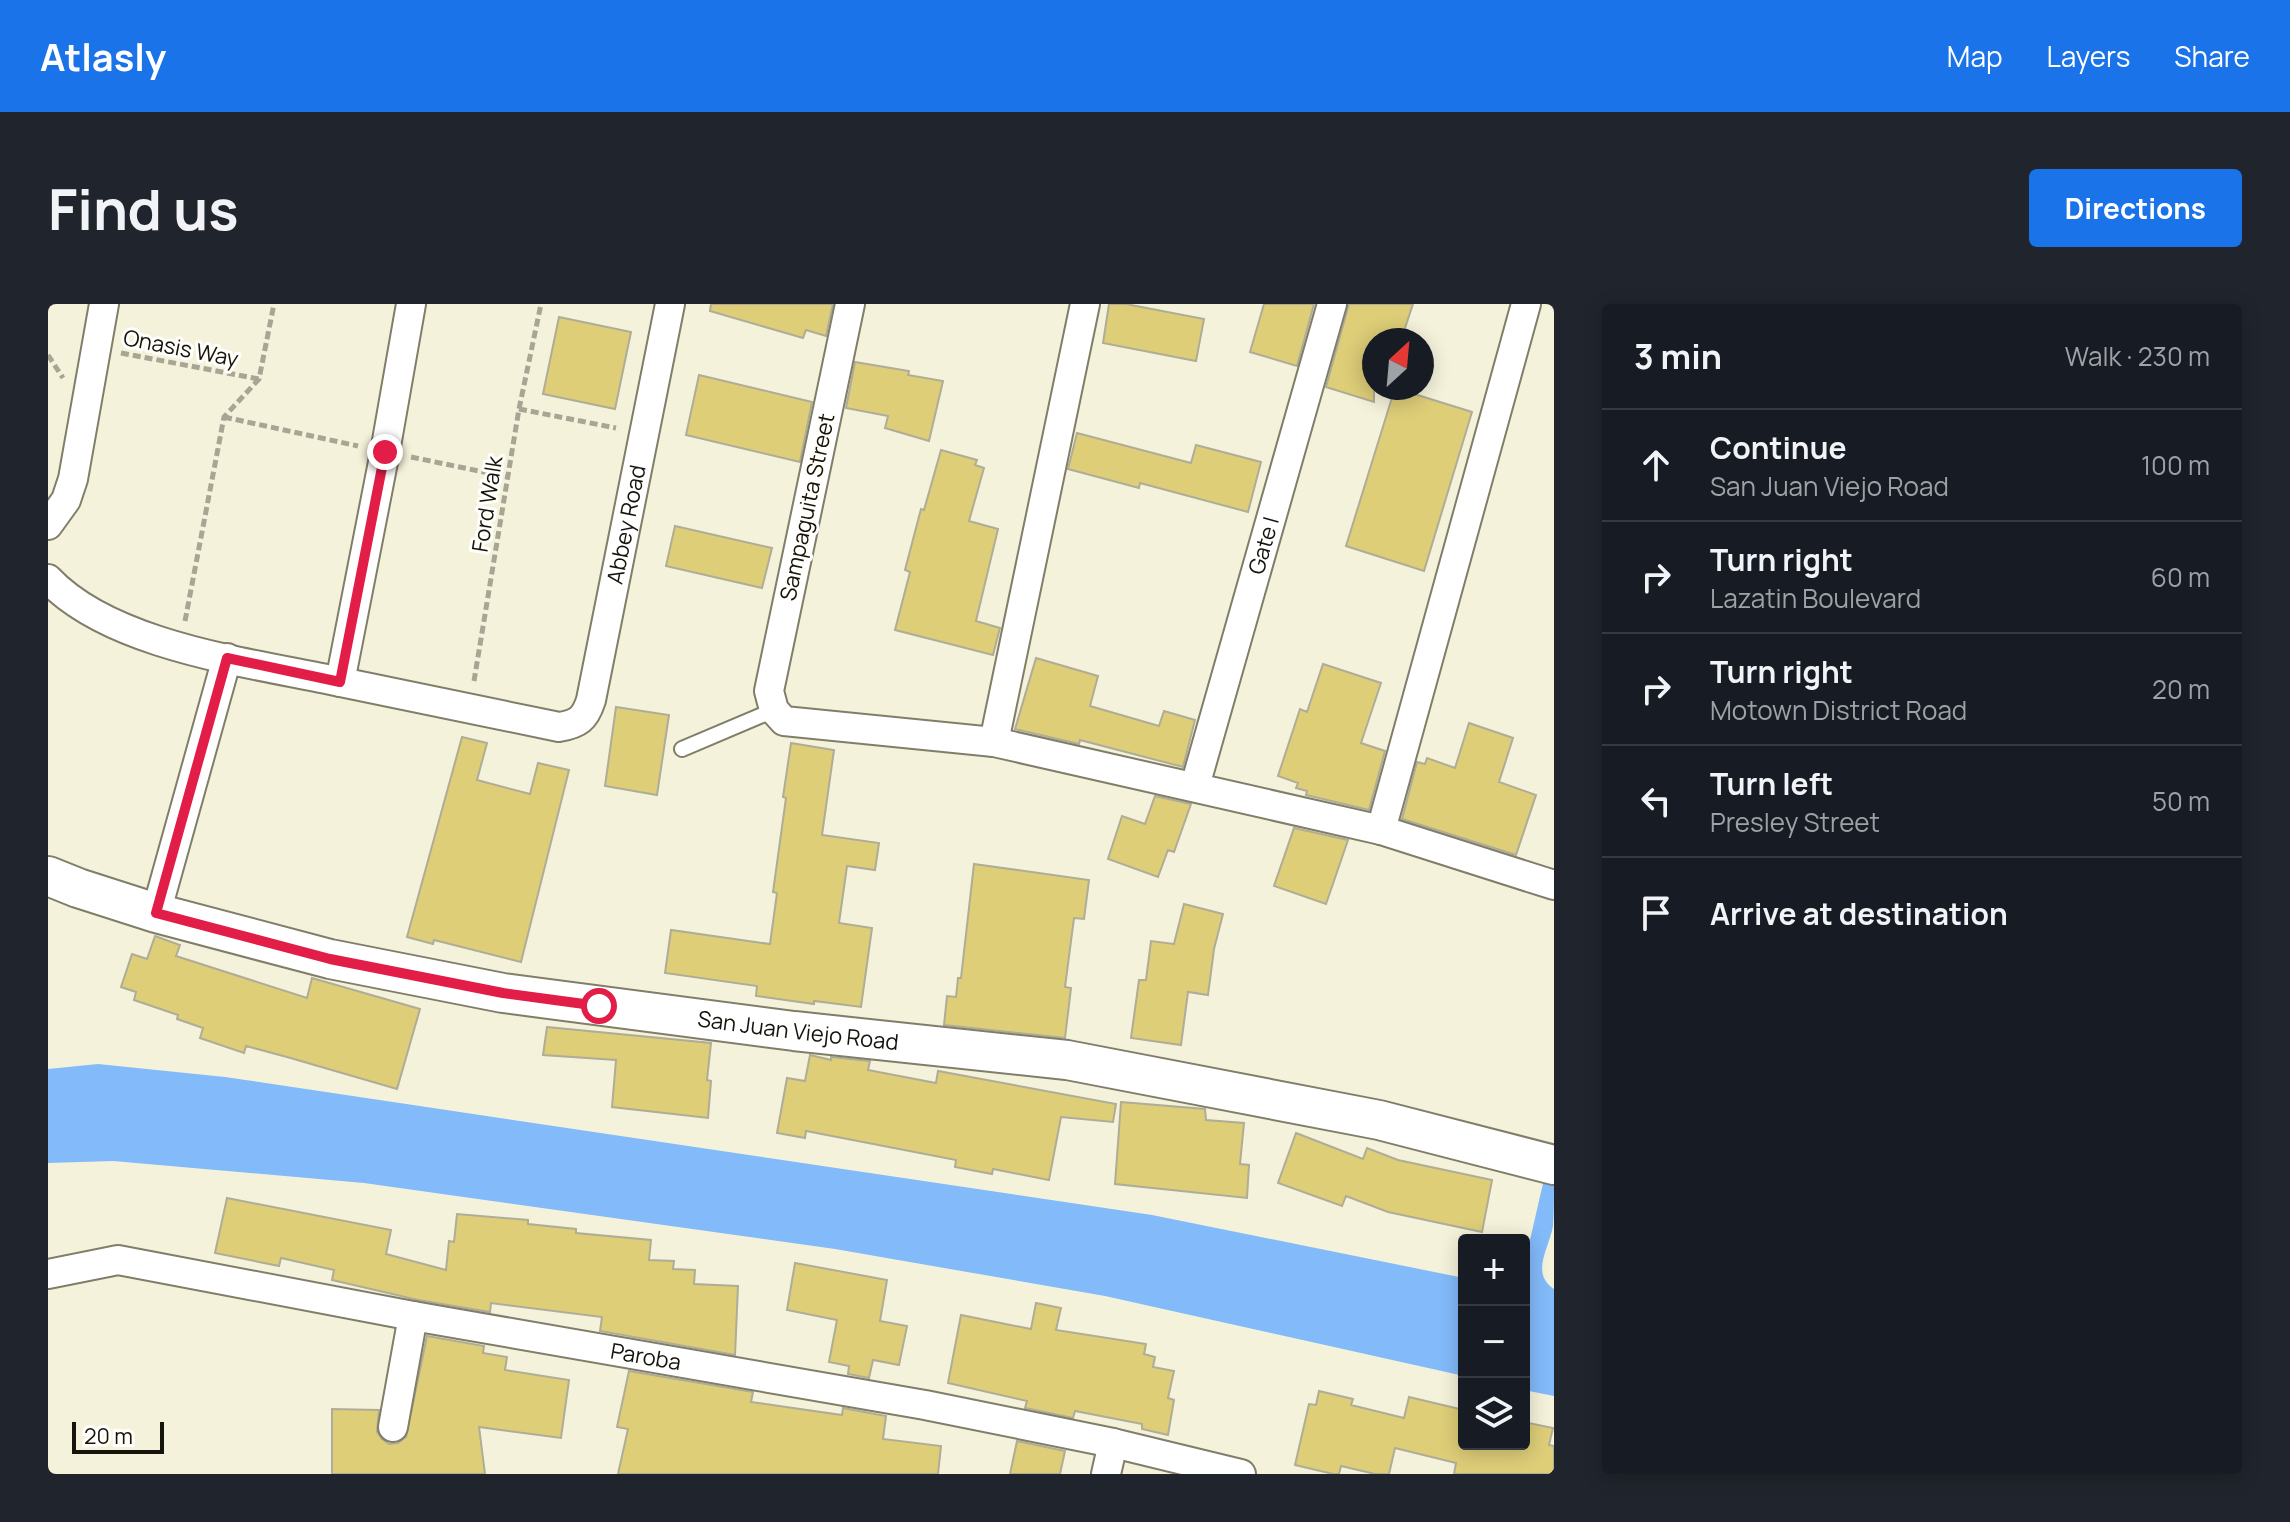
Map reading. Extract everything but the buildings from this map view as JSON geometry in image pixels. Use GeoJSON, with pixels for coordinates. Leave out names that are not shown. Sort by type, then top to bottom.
{"type":"FeatureCollection","features":[{"type":"Feature","properties":{"kind":"street"},"geometry":{"type":"LineString","coordinates":[[48,525],[66,500],[73,479],[104,304]]}},
{"type":"Feature","properties":{"kind":"street"},"geometry":{"type":"LineString","coordinates":[[340,682],[411,304]]}},
{"type":"Feature","properties":{"kind":"street","name":"Abbey Road"},"geometry":{"type":"LineString","coordinates":[[470,709],[559,727],[579,722],[587,712],[670,304]]}},
{"type":"Feature","properties":{"kind":"street","name":"Sampaguita Street"},"geometry":{"type":"LineString","coordinates":[[774,710],[769,691],[850,304]]}},
{"type":"Feature","properties":{"kind":"street"},"geometry":{"type":"LineString","coordinates":[[994,742],[1085,304]]}},
{"type":"Feature","properties":{"kind":"street","name":"Gate I"},"geometry":{"type":"LineString","coordinates":[[1195,786],[1332,304]]}},
{"type":"Feature","properties":{"kind":"street"},"geometry":{"type":"LineString","coordinates":[[1381,830],[1526,304]]}},
{"type":"Feature","properties":{"kind":"street"},"geometry":{"type":"LineString","coordinates":[[48,579],[93,615],[146,636],[227,658],[470,709]]}},
{"type":"Feature","properties":{"kind":"street"},"geometry":{"type":"LineString","coordinates":[[156,913],[227,658]]}},
{"type":"Feature","properties":{"kind":"street"},"geometry":{"type":"LineString","coordinates":[[774,710],[784,721],[994,742],[1195,786],[1381,830],[1554,885]]}},
{"type":"Feature","properties":{"kind":"street","name":"San Juan Viejo Road"},"geometry":{"type":"LineString","coordinates":[[48,876],[156,913],[330,959],[503,993],[794,1031],[1067,1060],[1379,1120],[1554,1165]]}},
{"type":"Feature","properties":{"kind":"street","name":"Paroba"},"geometry":{"type":"LineString","coordinates":[[48,1274],[118,1260],[413,1316],[925,1405],[1113,1443],[1241,1474]]}},
{"type":"Feature","properties":{"kind":"street"},"geometry":{"type":"LineString","coordinates":[[393,1427],[413,1316]]}},
{"type":"Feature","properties":{"kind":"street"},"geometry":{"type":"LineString","coordinates":[[1106,1474],[1113,1443]]}},
{"type":"Feature","properties":{"kind":"lane"},"geometry":{"type":"LineString","coordinates":[[682,749],[774,710]]}},
{"type":"Feature","properties":{"kind":"path"},"geometry":{"type":"LineString","coordinates":[[180,646],[224,417],[259,379],[274,304]]}},
{"type":"Feature","properties":{"kind":"path","name":"Ford Walk"},"geometry":{"type":"LineString","coordinates":[[470,709],[519,409],[541,304]]}},
{"type":"Feature","properties":{"kind":"path","name":"Onasis Way"},"geometry":{"type":"LineString","coordinates":[[97,348],[259,379]]}},
{"type":"Feature","properties":{"kind":"path"},"geometry":{"type":"LineString","coordinates":[[519,409],[644,434]]}},
{"type":"Feature","properties":{"kind":"water"},"geometry":{"type":"Polygon","coordinates":[[[98,1064],[225,1077],[1152,1215],[1458,1277],[1458,1375],[1105,1296],[835,1249],[364,1183],[113,1161],[48,1163],[48,1069],[98,1064]]]}},
{"type":"Feature","properties":{"kind":"water"},"geometry":{"type":"Polygon","coordinates":[[[1544,1179],[1554,1182],[1553,1226],[1542,1268],[1547,1283],[1554,1289],[1554,1396],[1530,1391],[1530,1240],[1544,1179]]]}},
{"type":"Feature","properties":{"kind":"route"},"geometry":{"type":"LineString","coordinates":[[385,452],[340,682],[227,658],[156,913],[330,959],[503,993],[599,1006]]}}]}
